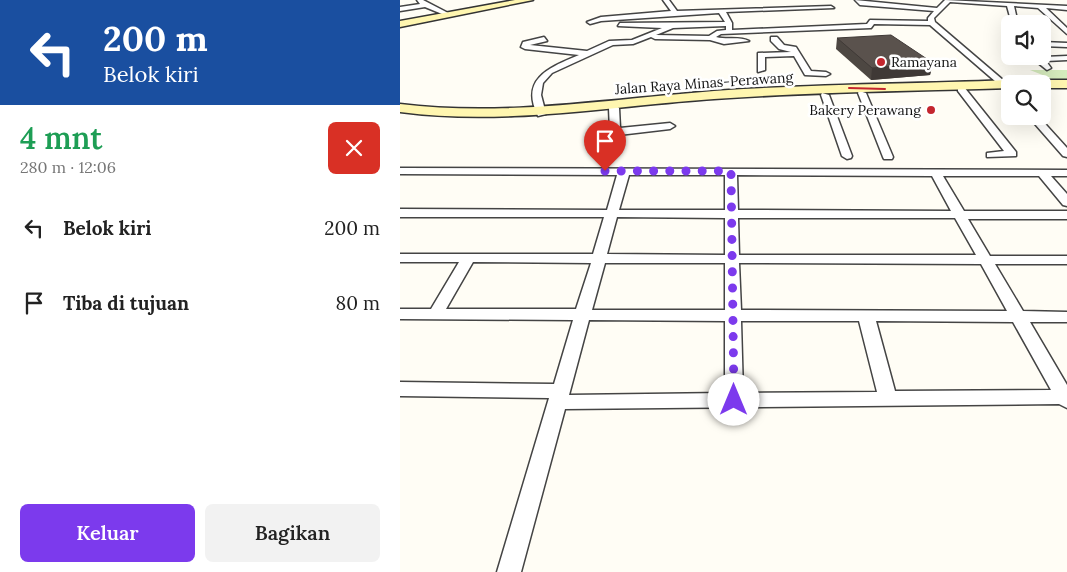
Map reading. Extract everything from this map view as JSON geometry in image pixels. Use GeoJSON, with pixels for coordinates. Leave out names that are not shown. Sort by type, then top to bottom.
{"type":"FeatureCollection","features":[{"type":"Feature","properties":{"kind":"main road"},"geometry":{"type":"LineString","coordinates":[[400,24],[529,0]]}},
{"type":"Feature","properties":{"kind":"main road"},"geometry":{"type":"LineString","coordinates":[[1051,84],[1067,84]]}},
{"type":"Feature","properties":{"kind":"main road","name":"Jalan Raya Minas-Perawang"},"geometry":{"type":"LineString","coordinates":[[400,113],[452,116],[862,93],[1001,87]]}},
{"type":"Feature","properties":{"kind":"main road","name":"Jalan Raya Minas-Perawang"},"geometry":{"type":"LineString","coordinates":[[400,108],[423,112],[541,112],[716,95],[1001,87]]}},
{"type":"Feature","properties":{"kind":"main road"},"geometry":{"type":"LineString","coordinates":[[1051,88],[1067,88]]}},
{"type":"Feature","properties":{"kind":"street"},"geometry":{"type":"LineString","coordinates":[[400,2],[411,0]]}},
{"type":"Feature","properties":{"kind":"street"},"geometry":{"type":"LineString","coordinates":[[666,0],[675,13]]}},
{"type":"Feature","properties":{"kind":"street"},"geometry":{"type":"LineString","coordinates":[[742,0],[746,11]]}},
{"type":"Feature","properties":{"kind":"street"},"geometry":{"type":"LineString","coordinates":[[785,0],[792,9]]}},
{"type":"Feature","properties":{"kind":"street"},"geometry":{"type":"LineString","coordinates":[[858,0],[860,3],[939,10]]}},
{"type":"Feature","properties":{"kind":"street"},"geometry":{"type":"LineString","coordinates":[[932,23],[931,18],[949,0],[1067,8]]}},
{"type":"Feature","properties":{"kind":"street"},"geometry":{"type":"LineString","coordinates":[[400,8],[422,2],[449,15]]}},
{"type":"Feature","properties":{"kind":"street"},"geometry":{"type":"LineString","coordinates":[[718,2],[731,26]]}},
{"type":"Feature","properties":{"kind":"street"},"geometry":{"type":"LineString","coordinates":[[1010,4],[1013,15]]}},
{"type":"Feature","properties":{"kind":"street"},"geometry":{"type":"LineString","coordinates":[[1040,6],[1067,32]]}},
{"type":"Feature","properties":{"kind":"street"},"geometry":{"type":"LineString","coordinates":[[590,22],[600,19],[722,10],[831,8]]}},
{"type":"Feature","properties":{"kind":"street"},"geometry":{"type":"LineString","coordinates":[[781,9],[786,16],[808,18],[799,21]]}},
{"type":"Feature","properties":{"kind":"street"},"geometry":{"type":"LineString","coordinates":[[765,39],[879,34],[863,18]]}},
{"type":"Feature","properties":{"kind":"street"},"geometry":{"type":"LineString","coordinates":[[620,26],[932,23],[1001,81]]}},
{"type":"Feature","properties":{"kind":"street"},"geometry":{"type":"LineString","coordinates":[[541,112],[537,95],[540,80],[544,75],[586,53],[612,43],[631,42],[651,36],[672,26]]}},
{"type":"Feature","properties":{"kind":"street"},"geometry":{"type":"LineString","coordinates":[[712,38],[731,26]]}},
{"type":"Feature","properties":{"kind":"street"},"geometry":{"type":"LineString","coordinates":[[651,36],[712,38],[724,42],[756,40]]}},
{"type":"Feature","properties":{"kind":"street"},"geometry":{"type":"LineString","coordinates":[[544,39],[531,41],[525,47],[586,53]]}},
{"type":"Feature","properties":{"kind":"street"},"geometry":{"type":"LineString","coordinates":[[774,39],[782,47],[793,49],[808,73],[826,74]]}},
{"type":"Feature","properties":{"kind":"street"},"geometry":{"type":"LineString","coordinates":[[1051,44],[1067,45]]}},
{"type":"Feature","properties":{"kind":"street"},"geometry":{"type":"LineString","coordinates":[[761,70],[761,54],[796,54]]}},
{"type":"Feature","properties":{"kind":"street"},"geometry":{"type":"LineString","coordinates":[[1047,68],[1041,62],[1044,59],[1067,58]]}},
{"type":"Feature","properties":{"kind":"street"},"geometry":{"type":"LineString","coordinates":[[961,89],[1012,154],[991,155]]}},
{"type":"Feature","properties":{"kind":"street"},"geometry":{"type":"LineString","coordinates":[[862,93],[888,158]]}},
{"type":"Feature","properties":{"kind":"street"},"geometry":{"type":"LineString","coordinates":[[825,95],[847,156]]}},
{"type":"Feature","properties":{"kind":"street"},"geometry":{"type":"LineString","coordinates":[[607,157],[615,132],[614,108]]}},
{"type":"Feature","properties":{"kind":"street"},"geometry":{"type":"LineString","coordinates":[[1041,125],[1067,154]]}},
{"type":"Feature","properties":{"kind":"street"},"geometry":{"type":"LineString","coordinates":[[615,132],[670,126]]}},
{"type":"Feature","properties":{"kind":"street"},"geometry":{"type":"LineString","coordinates":[[400,171],[1067,173]]}},
{"type":"Feature","properties":{"kind":"street"},"geometry":{"type":"LineString","coordinates":[[509,572],[558,397],[601,259],[624,171]]}},
{"type":"Feature","properties":{"kind":"street"},"geometry":{"type":"LineString","coordinates":[[731,171],[734,400]]}},
{"type":"Feature","properties":{"kind":"street"},"geometry":{"type":"LineString","coordinates":[[400,389],[558,397],[734,400],[1065,395],[935,172]]}},
{"type":"Feature","properties":{"kind":"street"},"geometry":{"type":"LineString","coordinates":[[1042,173],[1067,202]]}},
{"type":"Feature","properties":{"kind":"street"},"geometry":{"type":"LineString","coordinates":[[400,213],[1067,215]]}},
{"type":"Feature","properties":{"kind":"street"},"geometry":{"type":"LineString","coordinates":[[400,258],[1067,260]]}},
{"type":"Feature","properties":{"kind":"street"},"geometry":{"type":"LineString","coordinates":[[435,314],[469,258]]}},
{"type":"Feature","properties":{"kind":"street"},"geometry":{"type":"LineString","coordinates":[[400,314],[1067,317]]}},
{"type":"Feature","properties":{"kind":"street"},"geometry":{"type":"LineString","coordinates":[[866,316],[888,399]]}},
{"type":"Feature","properties":{"kind":"green space"},"geometry":{"type":"Polygon","coordinates":[[[1030,70],[1067,70],[1067,85],[1051,85],[1051,75],[1042,75],[1030,70]]]}},
{"type":"Feature","properties":{"kind":"building"},"geometry":{"type":"Polygon","coordinates":[[[891,35],[933,63],[872,68],[837,38],[891,35]]]}},
{"type":"Feature","properties":{"kind":"railway"},"geometry":{"type":"LineString","coordinates":[[849,88],[885,89]]}},
{"type":"Feature","properties":{"kind":"place","name":"Ramayana"},"geometry":{"type":"Point","coordinates":[881,62]}},
{"type":"Feature","properties":{"kind":"place","name":"Bakery Perawang"},"geometry":{"type":"Point","coordinates":[931,110]}},
{"type":"Feature","properties":{"kind":"route"},"geometry":{"type":"LineString","coordinates":[[605,171],[731,171],[734,400]]}}]}
